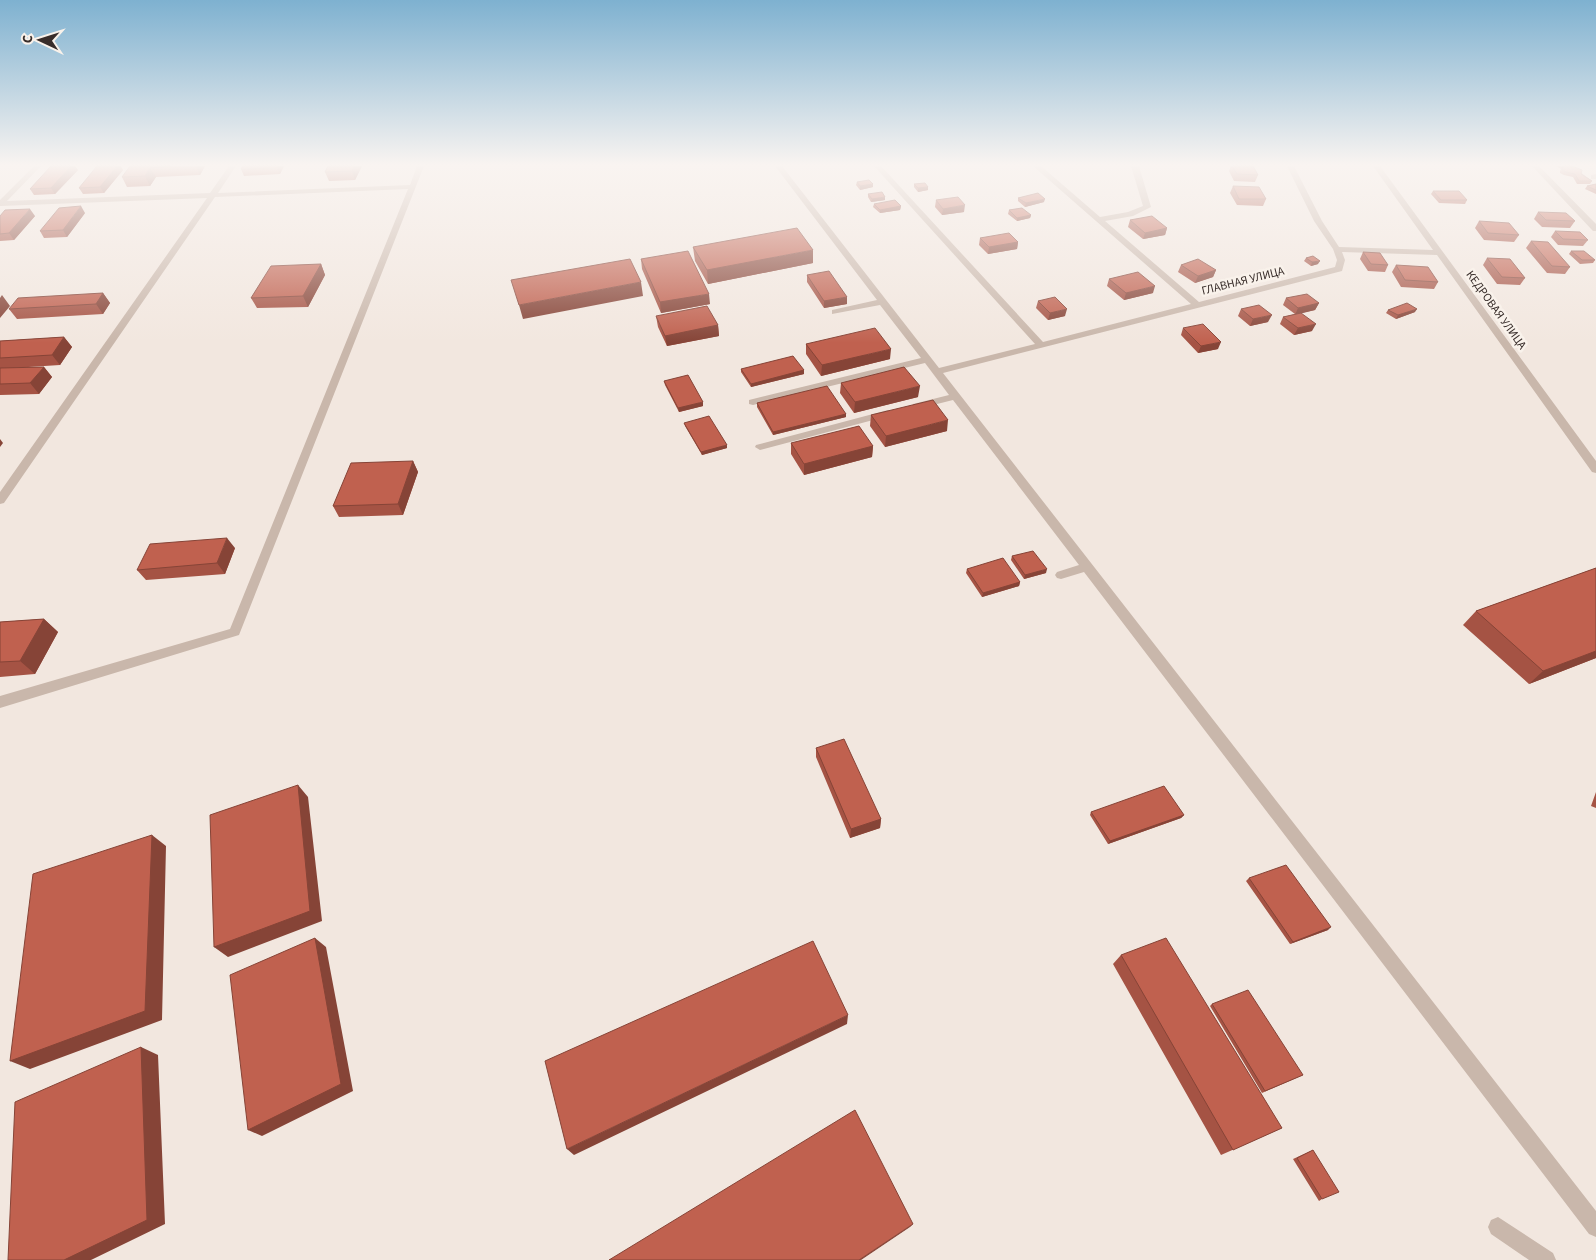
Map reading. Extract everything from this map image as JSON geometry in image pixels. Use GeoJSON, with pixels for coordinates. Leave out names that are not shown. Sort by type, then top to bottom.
{"type":"FeatureCollection","features":[{"type":"Feature","properties":{"kind":"street"},"geometry":{"type":"LineString","coordinates":[[0,500],[192,225]]}},
{"type":"Feature","properties":{"kind":"street"},"geometry":{"type":"LineString","coordinates":[[0,702],[235,632],[397,225]]}},
{"type":"Feature","properties":{"kind":"street"},"geometry":{"type":"LineString","coordinates":[[823,225],[1596,1227]]}},
{"type":"Feature","properties":{"kind":"street"},"geometry":{"type":"LineString","coordinates":[[931,225],[1041,345]]}},
{"type":"Feature","properties":{"kind":"street"},"geometry":{"type":"LineString","coordinates":[[1105,225],[1198,306]]}},
{"type":"Feature","properties":{"kind":"street"},"geometry":{"type":"LineString","coordinates":[[1321,225],[1337,249],[1438,253]]}},
{"type":"Feature","properties":{"kind":"street","name":"КЕДРОВАЯ УЛИЦА"},"geometry":{"type":"LineString","coordinates":[[1418,225],[1596,469]]}},
{"type":"Feature","properties":{"kind":"street","name":"ГЛАВНАЯ УЛИЦА"},"geometry":{"type":"LineString","coordinates":[[935,372],[1338,270],[1341,260],[1337,249]]}},
{"type":"Feature","properties":{"kind":"street"},"geometry":{"type":"LineString","coordinates":[[835,312],[881,302]]}},
{"type":"Feature","properties":{"kind":"street"},"geometry":{"type":"LineString","coordinates":[[752,402],[926,360]]}},
{"type":"Feature","properties":{"kind":"street"},"geometry":{"type":"LineString","coordinates":[[760,447],[954,397]]}},
{"type":"Feature","properties":{"kind":"street"},"geometry":{"type":"LineString","coordinates":[[1061,575],[1085,566]]}},
{"type":"Feature","properties":{"kind":"street"},"geometry":{"type":"LineString","coordinates":[[1498,1227],[1546,1260]]}},
{"type":"Feature","properties":{"kind":"building"},"geometry":{"type":"Polygon","coordinates":[[[0,225],[16,225],[9,233],[0,234],[0,225]]]}},
{"type":"Feature","properties":{"kind":"building"},"geometry":{"type":"Polygon","coordinates":[[[45,225],[67,225],[63,230],[40,231],[45,225]]]}},
{"type":"Feature","properties":{"kind":"building"},"geometry":{"type":"Polygon","coordinates":[[[1136,225],[1163,225],[1167,228],[1145,233],[1136,225]]]}},
{"type":"Feature","properties":{"kind":"building"},"geometry":{"type":"Polygon","coordinates":[[[1482,225],[1510,225],[1519,235],[1488,233],[1482,225]]]}},
{"type":"Feature","properties":{"kind":"building"},"geometry":{"type":"Polygon","coordinates":[[[797,228],[813,250],[707,270],[693,247],[797,228]]]}},
{"type":"Feature","properties":{"kind":"building"},"geometry":{"type":"Polygon","coordinates":[[[1555,231],[1580,232],[1588,240],[1563,239],[1555,231]]]}},
{"type":"Feature","properties":{"kind":"building"},"geometry":{"type":"Polygon","coordinates":[[[1009,233],[1018,242],[989,247],[980,238],[1009,233]]]}},
{"type":"Feature","properties":{"kind":"building"},"geometry":{"type":"Polygon","coordinates":[[[1531,241],[1548,242],[1570,267],[1552,266],[1531,241]]]}},
{"type":"Feature","properties":{"kind":"building"},"geometry":{"type":"Polygon","coordinates":[[[688,251],[709,294],[660,302],[641,259],[688,251]]]}},
{"type":"Feature","properties":{"kind":"building"},"geometry":{"type":"Polygon","coordinates":[[[1571,251],[1584,251],[1595,260],[1582,260],[1571,251]]]}},
{"type":"Feature","properties":{"kind":"building"},"geometry":{"type":"Polygon","coordinates":[[[1363,252],[1380,253],[1388,265],[1371,264],[1363,252]]]}},
{"type":"Feature","properties":{"kind":"building"},"geometry":{"type":"Polygon","coordinates":[[[1313,256],[1320,261],[1312,262],[1306,258],[1313,256]]]}},
{"type":"Feature","properties":{"kind":"building"},"geometry":{"type":"Polygon","coordinates":[[[1487,258],[1510,259],[1525,278],[1502,277],[1487,258]]]}},
{"type":"Feature","properties":{"kind":"building"},"geometry":{"type":"Polygon","coordinates":[[[630,259],[641,282],[519,305],[511,280],[630,259]]]}},
{"type":"Feature","properties":{"kind":"building"},"geometry":{"type":"Polygon","coordinates":[[[1198,259],[1216,270],[1198,276],[1181,265],[1198,259]]]}},
{"type":"Feature","properties":{"kind":"building"},"geometry":{"type":"Polygon","coordinates":[[[321,264],[303,296],[251,298],[271,266],[321,264]]]}},
{"type":"Feature","properties":{"kind":"building"},"geometry":{"type":"Polygon","coordinates":[[[1396,265],[1428,267],[1438,282],[1405,280],[1396,265]]]}},
{"type":"Feature","properties":{"kind":"building"},"geometry":{"type":"Polygon","coordinates":[[[829,271],[847,297],[824,301],[807,275],[829,271]]]}},
{"type":"Feature","properties":{"kind":"building"},"geometry":{"type":"Polygon","coordinates":[[[1138,272],[1155,286],[1126,293],[1109,279],[1138,272]]]}},
{"type":"Feature","properties":{"kind":"building"},"geometry":{"type":"Polygon","coordinates":[[[103,293],[96,304],[9,309],[18,298],[103,293]]]}},
{"type":"Feature","properties":{"kind":"building"},"geometry":{"type":"Polygon","coordinates":[[[1307,294],[1319,303],[1298,308],[1286,298],[1307,294]]]}},
{"type":"Feature","properties":{"kind":"building"},"geometry":{"type":"Polygon","coordinates":[[[1055,297],[1067,309],[1050,313],[1038,301],[1055,297]]]}},
{"type":"Feature","properties":{"kind":"building"},"geometry":{"type":"Polygon","coordinates":[[[1407,303],[1417,309],[1398,315],[1388,310],[1407,303]]]}},
{"type":"Feature","properties":{"kind":"building"},"geometry":{"type":"Polygon","coordinates":[[[1259,305],[1272,315],[1253,319],[1241,309],[1259,305]]]}},
{"type":"Feature","properties":{"kind":"building"},"geometry":{"type":"Polygon","coordinates":[[[707,306],[718,325],[665,336],[656,316],[707,306]]]}},
{"type":"Feature","properties":{"kind":"building"},"geometry":{"type":"Polygon","coordinates":[[[1301,313],[1316,324],[1298,328],[1283,317],[1301,313]]]}},
{"type":"Feature","properties":{"kind":"building"},"geometry":{"type":"Polygon","coordinates":[[[1203,324],[1221,342],[1201,346],[1183,328],[1203,324]]]}},
{"type":"Feature","properties":{"kind":"building"},"geometry":{"type":"Polygon","coordinates":[[[875,328],[891,349],[822,365],[806,344],[875,328]]]}},
{"type":"Feature","properties":{"kind":"building"},"geometry":{"type":"Polygon","coordinates":[[[64,337],[52,355],[0,358],[0,341],[64,337]]]}},
{"type":"Feature","properties":{"kind":"building"},"geometry":{"type":"Polygon","coordinates":[[[793,356],[804,370],[751,384],[741,369],[793,356]]]}},
{"type":"Feature","properties":{"kind":"building"},"geometry":{"type":"Polygon","coordinates":[[[44,367],[30,383],[0,384],[0,368],[44,367]]]}},
{"type":"Feature","properties":{"kind":"building"},"geometry":{"type":"Polygon","coordinates":[[[904,367],[920,386],[855,402],[841,383],[904,367]]]}},
{"type":"Feature","properties":{"kind":"building"},"geometry":{"type":"Polygon","coordinates":[[[688,375],[703,402],[678,408],[664,381],[688,375]]]}},
{"type":"Feature","properties":{"kind":"building"},"geometry":{"type":"Polygon","coordinates":[[[827,386],[846,414],[773,432],[757,403],[827,386]]]}},
{"type":"Feature","properties":{"kind":"building"},"geometry":{"type":"Polygon","coordinates":[[[933,400],[948,420],[886,436],[871,415],[933,400]]]}},
{"type":"Feature","properties":{"kind":"building"},"geometry":{"type":"Polygon","coordinates":[[[709,416],[727,445],[701,452],[684,423],[709,416]]]}},
{"type":"Feature","properties":{"kind":"building"},"geometry":{"type":"Polygon","coordinates":[[[859,426],[873,446],[804,464],[791,443],[859,426]]]}},
{"type":"Feature","properties":{"kind":"building"},"geometry":{"type":"Polygon","coordinates":[[[413,461],[398,504],[333,506],[351,463],[413,461]]]}},
{"type":"Feature","properties":{"kind":"building"},"geometry":{"type":"Polygon","coordinates":[[[227,538],[217,563],[137,570],[150,544],[227,538]]]}},
{"type":"Feature","properties":{"kind":"building"},"geometry":{"type":"Polygon","coordinates":[[[1033,551],[1047,569],[1025,575],[1012,556],[1033,551]]]}},
{"type":"Feature","properties":{"kind":"building"},"geometry":{"type":"Polygon","coordinates":[[[1003,558],[1020,582],[983,593],[967,569],[1003,558]]]}},
{"type":"Feature","properties":{"kind":"building"},"geometry":{"type":"Polygon","coordinates":[[[1596,568],[1596,651],[1543,671],[1476,611],[1596,568]]]}},
{"type":"Feature","properties":{"kind":"building"},"geometry":{"type":"Polygon","coordinates":[[[44,619],[20,661],[0,662],[0,622],[44,619]]]}},
{"type":"Feature","properties":{"kind":"building"},"geometry":{"type":"Polygon","coordinates":[[[844,739],[881,819],[851,829],[816,748],[844,739]]]}},
{"type":"Feature","properties":{"kind":"building"},"geometry":{"type":"Polygon","coordinates":[[[298,785],[310,911],[214,947],[210,815],[298,785]]]}},
{"type":"Feature","properties":{"kind":"building"},"geometry":{"type":"Polygon","coordinates":[[[1164,786],[1184,815],[1110,841],[1091,812],[1164,786]]]}},
{"type":"Feature","properties":{"kind":"building"},"geometry":{"type":"Polygon","coordinates":[[[152,835],[145,1011],[10,1061],[33,874],[152,835]]]}},
{"type":"Feature","properties":{"kind":"building"},"geometry":{"type":"Polygon","coordinates":[[[1286,865],[1331,927],[1293,942],[1249,878],[1286,865]]]}},
{"type":"Feature","properties":{"kind":"building"},"geometry":{"type":"Polygon","coordinates":[[[315,938],[341,1084],[248,1130],[230,975],[315,938]]]}},
{"type":"Feature","properties":{"kind":"building"},"geometry":{"type":"Polygon","coordinates":[[[1166,938],[1282,1128],[1233,1150],[1121,955],[1166,938]]]}},
{"type":"Feature","properties":{"kind":"building"},"geometry":{"type":"Polygon","coordinates":[[[813,941],[848,1015],[567,1149],[545,1061],[813,941]]]}},
{"type":"Feature","properties":{"kind":"building"},"geometry":{"type":"Polygon","coordinates":[[[1248,990],[1303,1075],[1265,1091],[1212,1004],[1248,990]]]}},
{"type":"Feature","properties":{"kind":"building"},"geometry":{"type":"Polygon","coordinates":[[[141,1047],[147,1220],[64,1260],[8,1260],[15,1102],[141,1047]]]}},
{"type":"Feature","properties":{"kind":"building"},"geometry":{"type":"Polygon","coordinates":[[[855,1110],[913,1224],[859,1260],[609,1260],[855,1110]]]}},
{"type":"Feature","properties":{"kind":"building"},"geometry":{"type":"Polygon","coordinates":[[[1313,1150],[1339,1192],[1322,1199],[1297,1158],[1313,1150]]]}}]}
